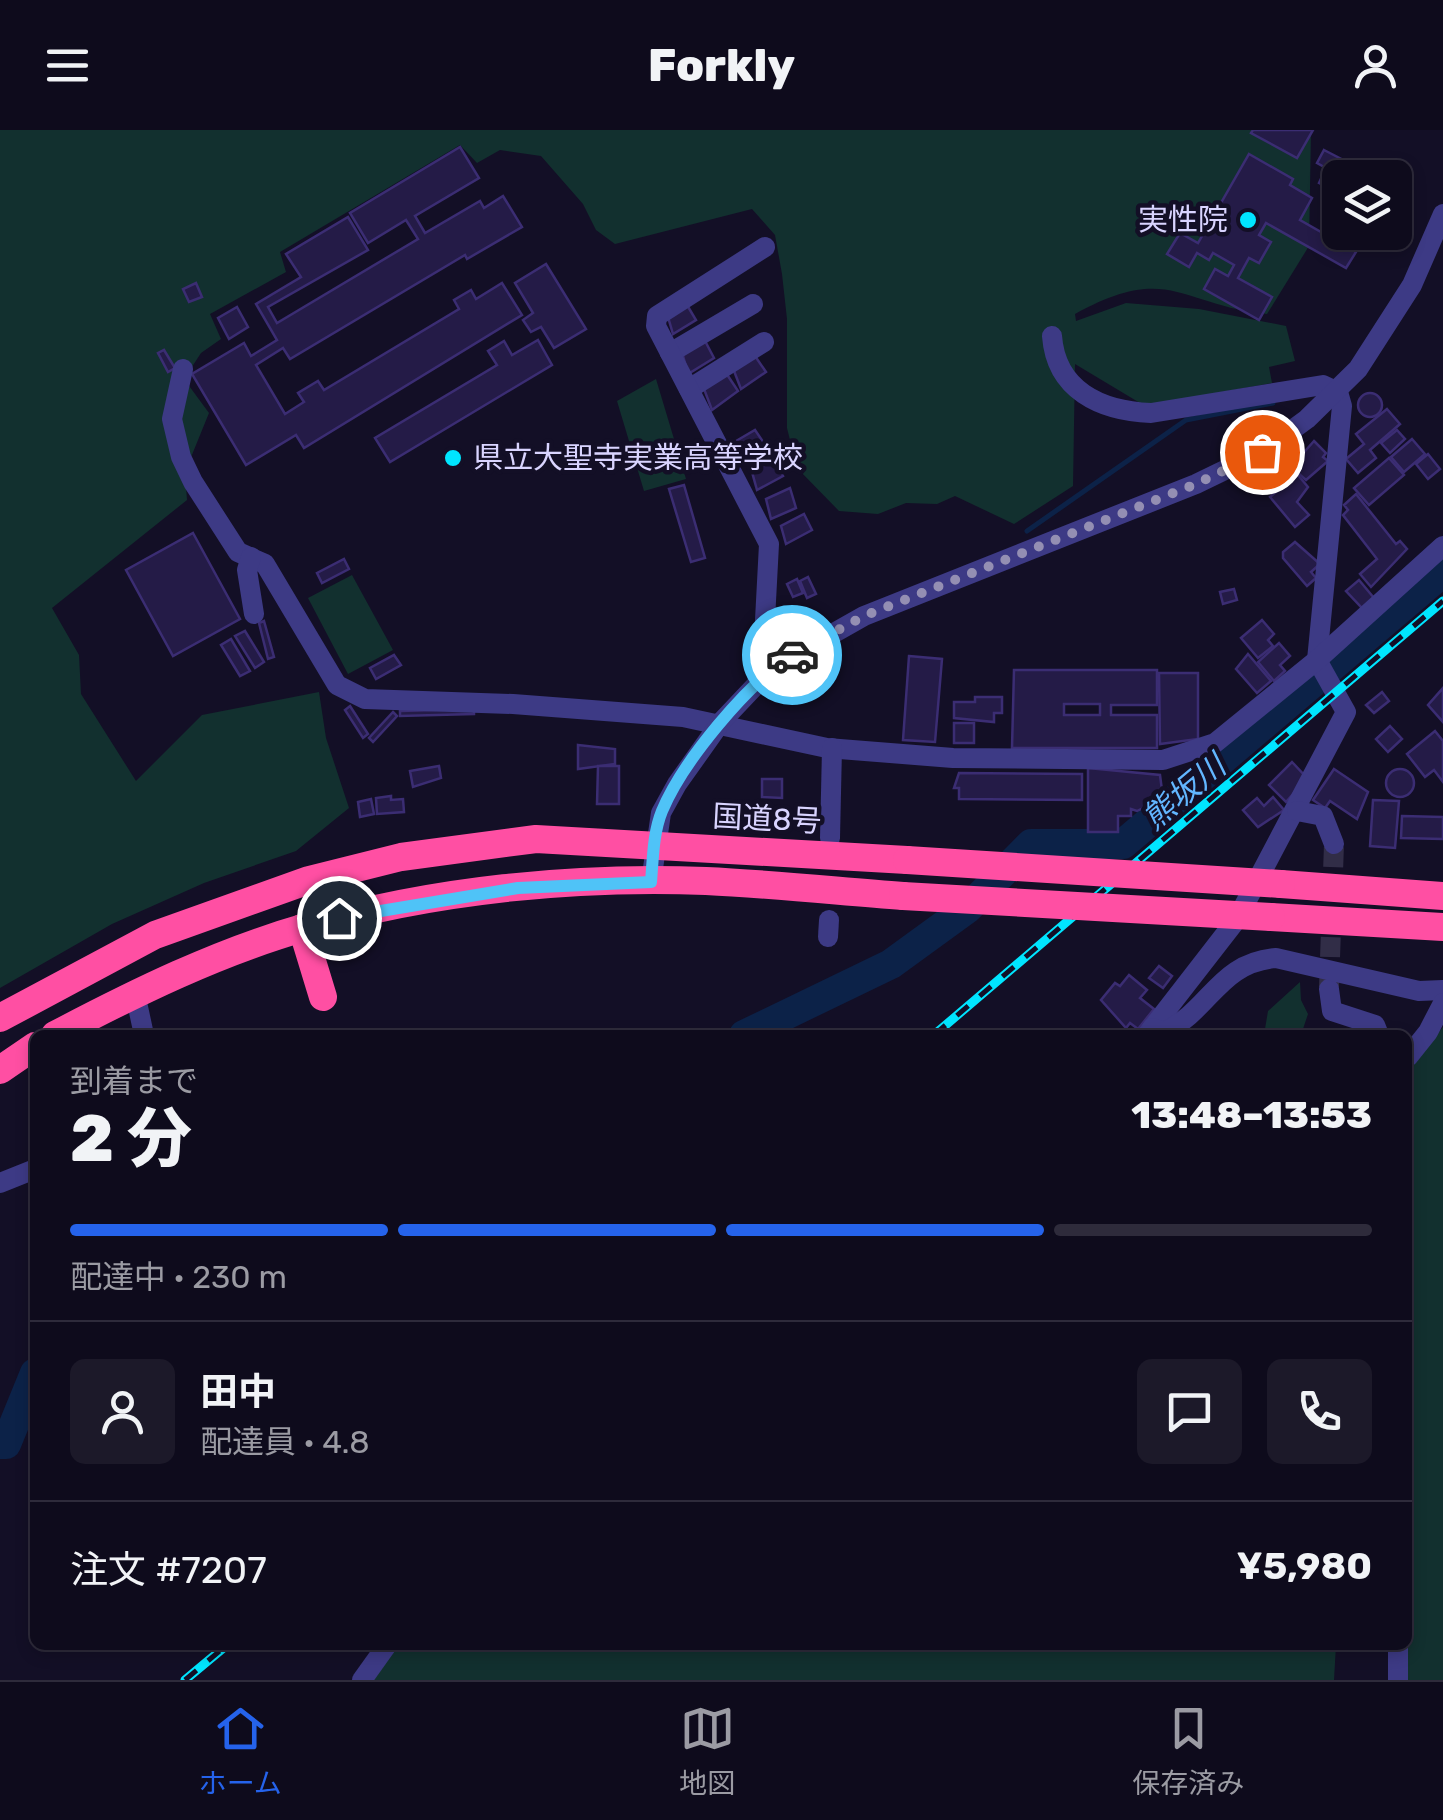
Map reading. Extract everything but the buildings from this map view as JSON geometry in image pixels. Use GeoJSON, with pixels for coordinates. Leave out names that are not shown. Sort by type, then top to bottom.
{"type":"FeatureCollection","features":[{"type":"Feature","properties":{"kind":"highway","name":"国道8号"},"geometry":{"type":"LineString","coordinates":[[0,1018],[155,934],[343,869],[463,847],[536,839],[1443,896]]}},
{"type":"Feature","properties":{"kind":"highway"},"geometry":{"type":"LineString","coordinates":[[65,1030],[136,993],[302,928],[518,888],[704,881],[1443,927]]}},
{"type":"Feature","properties":{"kind":"highway"},"geometry":{"type":"LineString","coordinates":[[302,928],[323,996]]}},
{"type":"Feature","properties":{"kind":"highway"},"geometry":{"type":"LineString","coordinates":[[0,1070],[30,1049]]}},
{"type":"Feature","properties":{"kind":"street"},"geometry":{"type":"LineString","coordinates":[[651,882],[661,813],[676,784],[721,722],[762,677],[819,638],[864,616],[1262,452],[1338,392],[1385,333],[1443,214]]}},
{"type":"Feature","properties":{"kind":"street"},"geometry":{"type":"LineString","coordinates":[[762,677],[769,544],[656,326],[656,316],[766,248]]}},
{"type":"Feature","properties":{"kind":"street"},"geometry":{"type":"LineString","coordinates":[[670,354],[752,304]]}},
{"type":"Feature","properties":{"kind":"street"},"geometry":{"type":"LineString","coordinates":[[1052,336],[1054,365],[1074,386],[1094,401],[1126,412],[1151,413],[1314,385],[1338,392]]}},
{"type":"Feature","properties":{"kind":"street"},"geometry":{"type":"LineString","coordinates":[[688,389],[764,342]]}},
{"type":"Feature","properties":{"kind":"street"},"geometry":{"type":"LineString","coordinates":[[183,369],[172,419],[181,457],[238,552],[258,560],[337,685],[365,699],[513,704],[721,722],[832,748],[953,758],[1182,757],[1215,743],[1321,670],[1443,546]]}},
{"type":"Feature","properties":{"kind":"street"},"geometry":{"type":"LineString","coordinates":[[1152,1030],[1236,919],[1297,811],[1346,712],[1321,670],[1343,425],[1338,392]]}},
{"type":"Feature","properties":{"kind":"street"},"geometry":{"type":"LineString","coordinates":[[254,614],[247,570],[258,560]]}},
{"type":"Feature","properties":{"kind":"street"},"geometry":{"type":"LineString","coordinates":[[830,838],[832,748]]}},
{"type":"Feature","properties":{"kind":"street"},"geometry":{"type":"LineString","coordinates":[[1297,811],[1323,816],[1334,844]]}},
{"type":"Feature","properties":{"kind":"street"},"geometry":{"type":"LineString","coordinates":[[1168,1030],[1234,970],[1252,960],[1276,958],[1418,991],[1443,990]]}},
{"type":"Feature","properties":{"kind":"street"},"geometry":{"type":"LineString","coordinates":[[1330,989],[1332,1011],[1374,1024],[1377,1030]]}},
{"type":"Feature","properties":{"kind":"street"},"geometry":{"type":"LineString","coordinates":[[136,993],[143,1030]]}},
{"type":"Feature","properties":{"kind":"street"},"geometry":{"type":"LineString","coordinates":[[1412,1051],[1428,1032],[1443,1003]]}},
{"type":"Feature","properties":{"kind":"street"},"geometry":{"type":"LineString","coordinates":[[0,1183],[30,1171]]}},
{"type":"Feature","properties":{"kind":"street"},"geometry":{"type":"LineString","coordinates":[[362,1680],[383,1650]]}},
{"type":"Feature","properties":{"kind":"street"},"geometry":{"type":"LineString","coordinates":[[1398,1650],[1398,1680]]}},
{"type":"Feature","properties":{"kind":"green space"},"geometry":{"type":"Polygon","coordinates":[[[0,130],[1311,130],[1309,246],[1267,314],[1154,289],[1132,291],[1075,314],[1076,321],[1126,303],[1199,309],[1286,326],[1295,361],[1269,367],[1272,383],[1145,406],[1075,364],[1073,486],[1014,524],[955,496],[937,504],[906,503],[878,514],[839,511],[797,468],[787,428],[787,319],[782,274],[775,235],[752,209],[615,244],[596,230],[583,204],[541,156],[500,150],[477,163],[460,145],[280,252],[286,272],[210,314],[221,339],[201,353],[184,379],[209,413],[185,472],[187,500],[52,608],[79,655],[81,694],[136,781],[202,715],[319,692],[326,738],[349,808],[296,851],[204,883],[112,924],[0,988],[0,130]]]}},
{"type":"Feature","properties":{"kind":"green space"},"geometry":{"type":"Polygon","coordinates":[[[656,379],[686,479],[644,491],[617,401],[656,379]]]}},
{"type":"Feature","properties":{"kind":"green space"},"geometry":{"type":"Polygon","coordinates":[[[352,575],[393,650],[348,674],[308,598],[352,575]]]}},
{"type":"Feature","properties":{"kind":"green space"},"geometry":{"type":"Polygon","coordinates":[[[1300,982],[1301,1000],[1308,1014],[1303,1030],[1265,1030],[1268,1011],[1300,982]]]}},
{"type":"Feature","properties":{"kind":"green space"},"geometry":{"type":"Polygon","coordinates":[[[1443,1027],[1443,1680],[1406,1680],[1406,1650],[1412,1650],[1412,1064],[1443,1027]]]}},
{"type":"Feature","properties":{"kind":"green space"},"geometry":{"type":"Polygon","coordinates":[[[391,1650],[1336,1650],[1334,1680],[370,1680],[391,1650]]]}},
{"type":"Feature","properties":{"kind":"waterway"},"geometry":{"type":"LineString","coordinates":[[1027,531],[1186,420],[1273,403]]}},
{"type":"Feature","properties":{"kind":"waterway","name":"熊坂川"},"geometry":{"type":"LineString","coordinates":[[754,1030],[891,964],[968,908],[1031,844],[1123,844],[1443,572]]}},
{"type":"Feature","properties":{"kind":"waterway","name":"熊坂川"},"geometry":{"type":"LineString","coordinates":[[0,1444],[6,1444],[30,1385]]}},
{"type":"Feature","properties":{"kind":"tunnel"},"geometry":{"type":"LineString","coordinates":[[1329,987],[1334,844]]}},
{"type":"Feature","properties":{"kind":"railway"},"geometry":{"type":"LineString","coordinates":[[940,1030],[1443,601]]}},
{"type":"Feature","properties":{"kind":"railway"},"geometry":{"type":"LineString","coordinates":[[185,1680],[221,1650]]}},
{"type":"Feature","properties":{"kind":"way so far"},"geometry":{"type":"LineString","coordinates":[[792,655],[864,616],[1196,484],[1262,452]]}},
{"type":"Feature","properties":{"kind":"place","name":"実性院"},"geometry":{"type":"Point","coordinates":[1248,220]}},
{"type":"Feature","properties":{"kind":"place","name":"県立大聖寺実業高等学校"},"geometry":{"type":"Point","coordinates":[453,458]}},
{"type":"Feature","properties":{"kind":"route"},"geometry":{"type":"LineString","coordinates":[[339,918],[518,888],[651,882],[661,813],[676,784],[744,696],[772,668],[792,655]]}}]}
